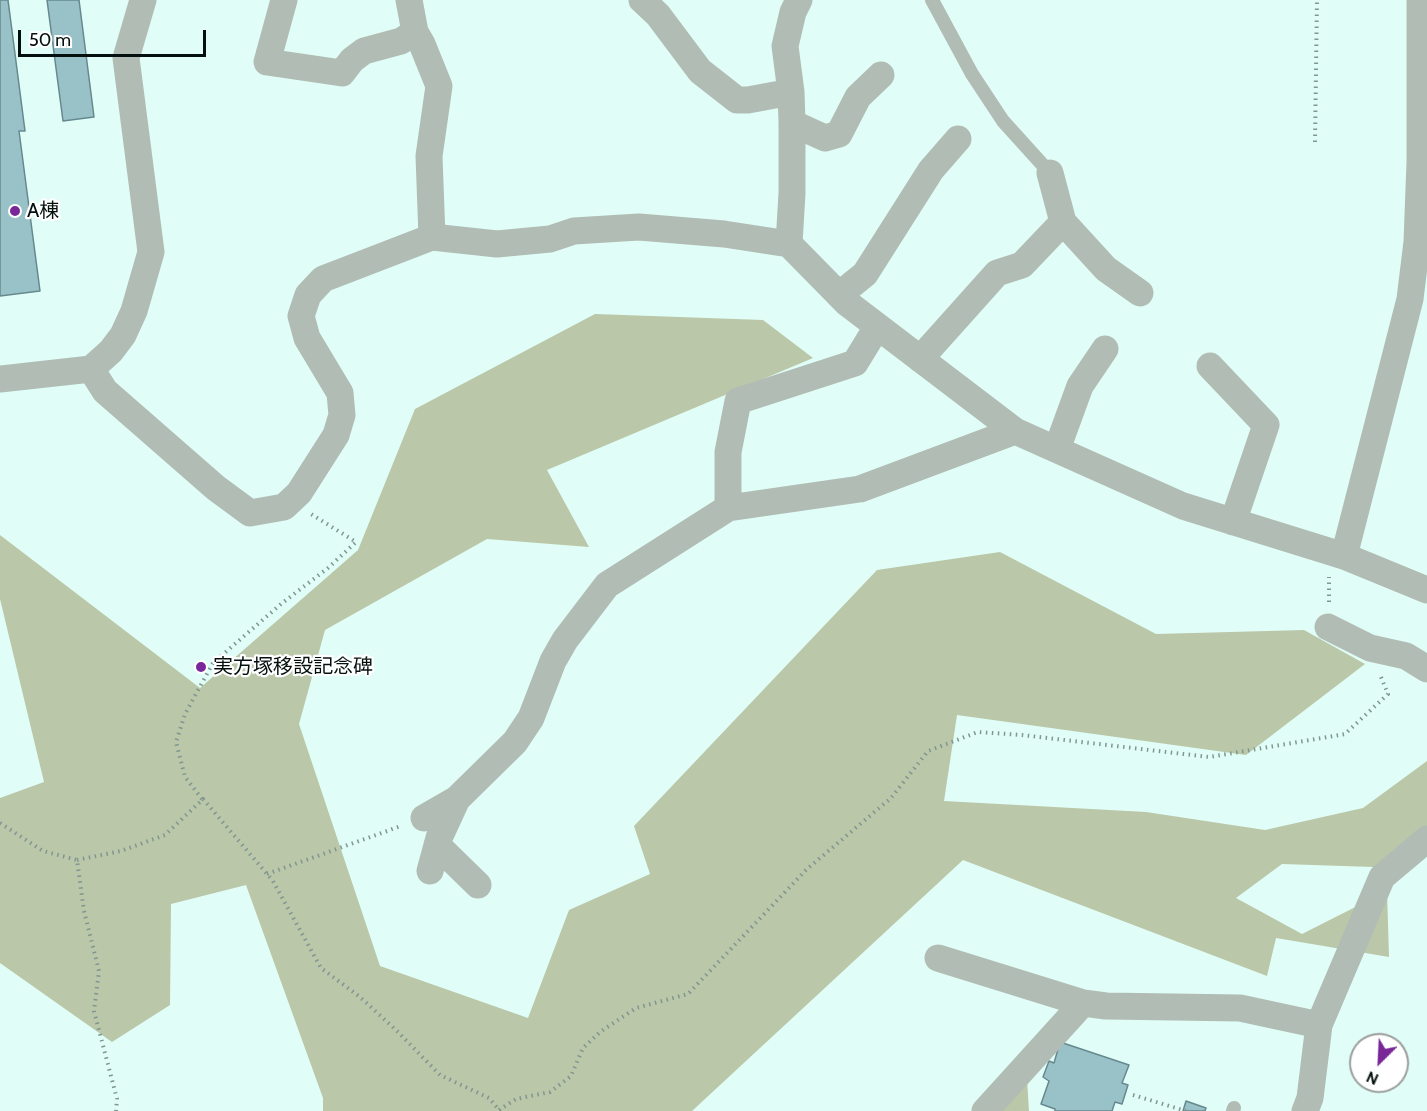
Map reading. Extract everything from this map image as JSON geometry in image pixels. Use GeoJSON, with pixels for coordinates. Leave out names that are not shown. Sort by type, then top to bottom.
{"type":"FeatureCollection","features":[{"type":"Feature","properties":{"kind":"street"},"geometry":{"type":"LineString","coordinates":[[0,379],[91,369],[111,351],[123,335],[134,311],[151,252],[126,58],[142,0]]}},
{"type":"Feature","properties":{"kind":"street"},"geometry":{"type":"LineString","coordinates":[[284,0],[267,62],[342,74],[352,60],[364,51],[401,41],[415,32]]}},
{"type":"Feature","properties":{"kind":"street"},"geometry":{"type":"LineString","coordinates":[[409,0],[415,32],[439,86],[429,156],[432,237]]}},
{"type":"Feature","properties":{"kind":"street"},"geometry":{"type":"LineString","coordinates":[[642,0],[658,15],[700,71],[737,100],[791,92]]}},
{"type":"Feature","properties":{"kind":"street"},"geometry":{"type":"LineString","coordinates":[[1336,554],[1410,299],[1417,242],[1420,162],[1420,0]]}},
{"type":"Feature","properties":{"kind":"street"},"geometry":{"type":"LineString","coordinates":[[789,244],[792,123],[791,92],[785,46],[791,4]]}},
{"type":"Feature","properties":{"kind":"street"},"geometry":{"type":"LineString","coordinates":[[792,123],[825,138],[839,134],[858,97],[881,75]]}},
{"type":"Feature","properties":{"kind":"street"},"geometry":{"type":"LineString","coordinates":[[839,295],[865,274],[931,170],[958,139]]}},
{"type":"Feature","properties":{"kind":"street"},"geometry":{"type":"LineString","coordinates":[[1050,173],[1063,222],[1106,269],[1140,293]]}},
{"type":"Feature","properties":{"kind":"street"},"geometry":{"type":"LineString","coordinates":[[920,359],[998,273],[1022,264],[1063,222]]}},
{"type":"Feature","properties":{"kind":"street"},"geometry":{"type":"LineString","coordinates":[[91,369],[105,391],[216,488],[250,513],[284,507],[299,493],[336,435],[342,415],[340,393],[307,338],[301,316],[308,295],[323,279],[432,237],[497,244],[550,239],[574,231],[639,226],[724,234],[789,244],[839,295],[876,327],[1015,431],[1183,506],[1336,554],[1427,590]]}},
{"type":"Feature","properties":{"kind":"street"},"geometry":{"type":"LineString","coordinates":[[728,508],[728,452],[738,402],[855,363],[876,327]]}},
{"type":"Feature","properties":{"kind":"street"},"geometry":{"type":"LineString","coordinates":[[1057,449],[1080,386],[1105,349]]}},
{"type":"Feature","properties":{"kind":"street"},"geometry":{"type":"LineString","coordinates":[[1210,366],[1266,425],[1233,522]]}},
{"type":"Feature","properties":{"kind":"street"},"geometry":{"type":"LineString","coordinates":[[424,818],[458,800],[515,742],[531,718],[553,661],[565,640],[607,585],[728,508],[860,489],[1015,431]]}},
{"type":"Feature","properties":{"kind":"street"},"geometry":{"type":"LineString","coordinates":[[1328,627],[1370,648],[1406,656],[1427,669]]}},
{"type":"Feature","properties":{"kind":"street"},"geometry":{"type":"LineString","coordinates":[[429,871],[437,844],[458,800]]}},
{"type":"Feature","properties":{"kind":"street"},"geometry":{"type":"LineString","coordinates":[[1305,1111],[1310,1098],[1319,1025],[1382,877],[1427,839]]}},
{"type":"Feature","properties":{"kind":"street"},"geometry":{"type":"LineString","coordinates":[[437,844],[478,885]]}},
{"type":"Feature","properties":{"kind":"street"},"geometry":{"type":"LineString","coordinates":[[938,958],[1083,1003],[1106,1006],[1240,1008],[1319,1025]]}},
{"type":"Feature","properties":{"kind":"street"},"geometry":{"type":"LineString","coordinates":[[985,1111],[1083,1003]]}},
{"type":"Feature","properties":{"kind":"lane"},"geometry":{"type":"LineString","coordinates":[[932,0],[972,74],[1003,121],[1050,173]]}},
{"type":"Feature","properties":{"kind":"path"},"geometry":{"type":"LineString","coordinates":[[1315,142],[1317,0]]}},
{"type":"Feature","properties":{"kind":"path"},"geometry":{"type":"LineString","coordinates":[[291,501],[356,542],[213,663],[186,714],[176,742],[184,777],[273,881],[321,968],[360,997],[440,1075],[489,1098],[499,1110],[516,1099],[550,1092],[571,1076],[583,1048],[600,1032],[636,1008],[688,994],[806,870],[891,798],[928,751],[978,732],[1209,757],[1345,734],[1388,694],[1370,648]]}},
{"type":"Feature","properties":{"kind":"path"},"geometry":{"type":"LineString","coordinates":[[1328,627],[1336,554]]}},
{"type":"Feature","properties":{"kind":"path"},"geometry":{"type":"LineString","coordinates":[[0,824],[43,851],[77,860],[120,851],[165,835],[202,799]]}},
{"type":"Feature","properties":{"kind":"path"},"geometry":{"type":"LineString","coordinates":[[267,874],[424,818]]}},
{"type":"Feature","properties":{"kind":"path"},"geometry":{"type":"LineString","coordinates":[[77,860],[84,911],[99,971],[94,1011],[117,1099],[116,1111]]}},
{"type":"Feature","properties":{"kind":"path"},"geometry":{"type":"LineString","coordinates":[[1133,1095],[1186,1111]]}},
{"type":"Feature","properties":{"kind":"green space"},"geometry":{"type":"Polygon","coordinates":[[[595,314],[763,320],[813,358],[547,470],[589,547],[487,539],[325,630],[299,724],[380,966],[528,1018],[569,910],[650,874],[634,826],[877,570],[1000,552],[1156,634],[1304,630],[1365,664],[1246,755],[957,715],[944,801],[1146,812],[1265,830],[1363,808],[1427,761],[1427,830],[1374,867],[1282,864],[1236,898],[1302,934],[1387,891],[1389,957],[1276,938],[1267,976],[963,860],[692,1111],[323,1111],[323,1098],[246,885],[171,904],[170,1005],[112,1042],[0,963],[0,798],[44,782],[0,599],[0,535],[200,688],[358,550],[415,409],[595,314]]]}},
{"type":"Feature","properties":{"kind":"green space"},"geometry":{"type":"Polygon","coordinates":[[[1027,1079],[1029,1111],[997,1111],[1027,1079]]]}},
{"type":"Feature","properties":{"kind":"building","name":"A棟"},"geometry":{"type":"Polygon","coordinates":[[[0,0],[8,0],[25,131],[19,131],[40,291],[0,296],[0,0]]]}},
{"type":"Feature","properties":{"kind":"building"},"geometry":{"type":"Polygon","coordinates":[[[47,0],[79,0],[94,117],[63,121],[47,0]]]}},
{"type":"Feature","properties":{"kind":"building"},"geometry":{"type":"Polygon","coordinates":[[[1060,1042],[1129,1065],[1122,1083],[1128,1085],[1122,1104],[1115,1102],[1112,1111],[1055,1111],[1041,1104],[1049,1081],[1043,1077],[1049,1061],[1054,1063],[1060,1042]]]}},
{"type":"Feature","properties":{"kind":"building"},"geometry":{"type":"Polygon","coordinates":[[[1186,1101],[1206,1108],[1205,1111],[1183,1111],[1186,1101]]]}},
{"type":"Feature","properties":{"kind":"place","name":"A棟"},"geometry":{"type":"Point","coordinates":[15,211]}},
{"type":"Feature","properties":{"kind":"place","name":"実方塚移設記念碑"},"geometry":{"type":"Point","coordinates":[201,667]}}]}
